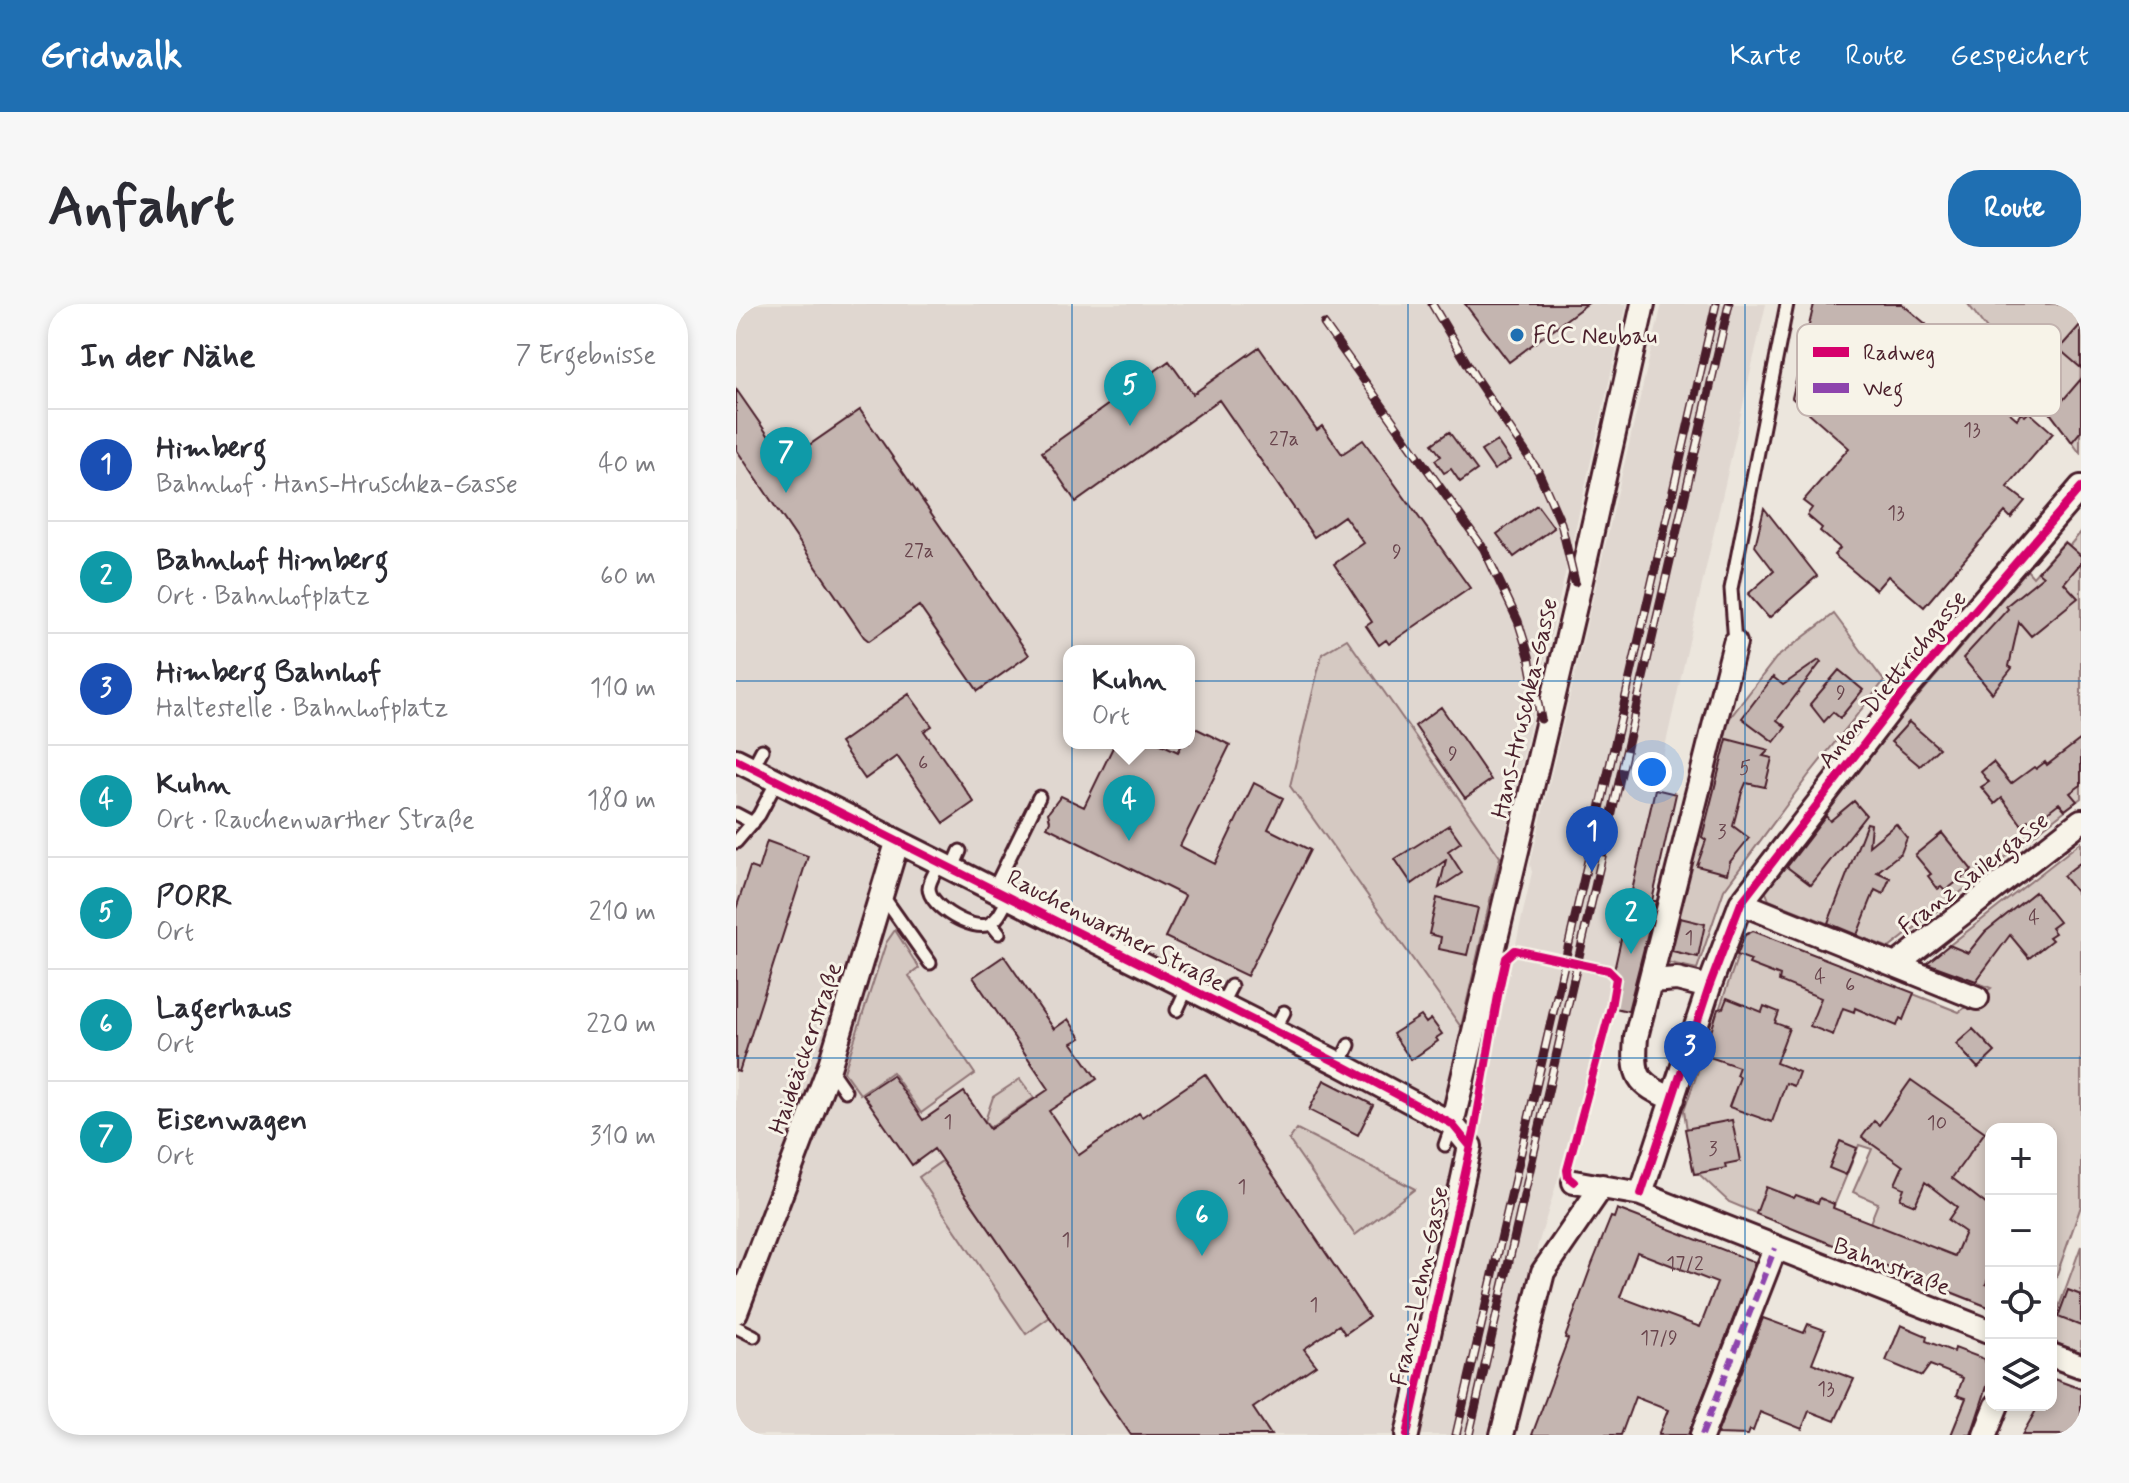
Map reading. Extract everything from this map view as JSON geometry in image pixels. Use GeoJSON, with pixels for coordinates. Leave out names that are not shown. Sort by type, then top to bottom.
{"type":"FeatureCollection","features":[{"type":"Feature","properties":{"kind":"street","name":"Hans-Hruschka-Gasse"},"geometry":{"type":"LineString","coordinates":[[1449,1135],[1577,598],[1643,304]]}},
{"type":"Feature","properties":{"kind":"street","name":"Anton Diettrichgasse"},"geometry":{"type":"LineString","coordinates":[[1641,1194],[1709,987],[1741,903],[1905,691],[2081,487]]}},
{"type":"Feature","properties":{"kind":"street"},"geometry":{"type":"LineString","coordinates":[[1673,1099],[1645,1087],[1634,1065],[1636,1037],[1735,643]]}},
{"type":"Feature","properties":{"kind":"street","name":"Rauchenwarther Straße"},"geometry":{"type":"LineString","coordinates":[[750,760],[777,781],[897,843],[950,862],[1001,895],[1187,988],[1226,996],[1344,1054],[1449,1135],[1470,1146]]}},
{"type":"Feature","properties":{"kind":"street","name":"Franz Sailergasse"},"geometry":{"type":"LineString","coordinates":[[1896,965],[2081,821]]}},
{"type":"Feature","properties":{"kind":"street","name":"Haideäckerstraße"},"geometry":{"type":"LineString","coordinates":[[736,1312],[829,1068],[897,843]]}},
{"type":"Feature","properties":{"kind":"street"},"geometry":{"type":"LineString","coordinates":[[1741,903],[1977,998]]}},
{"type":"Feature","properties":{"kind":"street"},"geometry":{"type":"LineString","coordinates":[[1651,981],[1677,979],[1709,987]]}},
{"type":"Feature","properties":{"kind":"street","name":"Franz-Lehn-Gasse"},"geometry":{"type":"LineString","coordinates":[[1407,1435],[1470,1146]]}},
{"type":"Feature","properties":{"kind":"street","name":"Bahnstraße"},"geometry":{"type":"LineString","coordinates":[[1574,1182],[1641,1194],[1985,1330]]}},
{"type":"Feature","properties":{"kind":"street"},"geometry":{"type":"LineString","coordinates":[[1502,1435],[1543,1272],[1602,1186]]}},
{"type":"Feature","properties":{"kind":"street"},"geometry":{"type":"LineString","coordinates":[[1702,1435],[1775,1248]]}},
{"type":"Feature","properties":{"kind":"street"},"geometry":{"type":"LineString","coordinates":[[2057,1357],[2081,1366]]}},
{"type":"Feature","properties":{"kind":"street"},"geometry":{"type":"LineString","coordinates":[[1985,1435],[1995,1411]]}},
{"type":"Feature","properties":{"kind":"lane"},"geometry":{"type":"LineString","coordinates":[[1735,643],[1731,589],[1787,304]]}},
{"type":"Feature","properties":{"kind":"lane"},"geometry":{"type":"LineString","coordinates":[[736,842],[753,823],[777,781]]}},
{"type":"Feature","properties":{"kind":"lane"},"geometry":{"type":"LineString","coordinates":[[950,862],[929,889],[939,906],[976,926],[998,918],[1001,895],[1039,797]]}},
{"type":"Feature","properties":{"kind":"lane"},"geometry":{"type":"LineString","coordinates":[[736,814],[753,823]]}},
{"type":"Feature","properties":{"kind":"lane"},"geometry":{"type":"LineString","coordinates":[[882,895],[930,963]]}},
{"type":"Feature","properties":{"kind":"lane"},"geometry":{"type":"LineString","coordinates":[[991,923],[999,933]]}},
{"type":"Feature","properties":{"kind":"lane"},"geometry":{"type":"LineString","coordinates":[[1177,1010],[1187,988]]}},
{"type":"Feature","properties":{"kind":"lane"},"geometry":{"type":"LineString","coordinates":[[829,1068],[845,1091]]}},
{"type":"Feature","properties":{"kind":"lane"},"geometry":{"type":"LineString","coordinates":[[736,1327],[754,1336]]}},
{"type":"Feature","properties":{"kind":"shaded area"},"geometry":{"type":"Polygon","coordinates":[[[736,304],[1627,304],[1500,857],[1347,640],[1291,786],[1461,1027],[1449,1081],[1472,1171],[1486,1078],[1532,872],[1530,865],[1662,304],[1766,304],[1606,1006],[1537,1248],[1537,1269],[1528,1288],[1487,1435],[736,1435],[736,304]]]}},
{"type":"Feature","properties":{"kind":"shaded area"},"geometry":{"type":"Polygon","coordinates":[[[1968,304],[2081,304],[2080,453],[2052,416],[2061,416],[2061,324],[1983,324],[1968,304]]]}},
{"type":"Feature","properties":{"kind":"shaded area"},"geometry":{"type":"Polygon","coordinates":[[[2081,532],[2081,798],[1889,948],[1769,900],[1765,890],[1880,741],[2027,570],[2033,577],[2064,542],[2070,545],[2081,532]]]}},
{"type":"Feature","properties":{"kind":"shaded area"},"geometry":{"type":"Polygon","coordinates":[[[1834,614],[1884,681],[1808,776],[1724,890],[1697,969],[1666,962],[1723,727],[1776,658],[1834,614]]]}},
{"type":"Feature","properties":{"kind":"shaded area"},"geometry":{"type":"Polygon","coordinates":[[[1347,639],[1500,857],[1461,1027],[1290,786],[1322,654],[1347,639]]]}},
{"type":"Feature","properties":{"kind":"shaded area"},"geometry":{"type":"Polygon","coordinates":[[[2081,842],[2081,1206],[2057,1274],[2057,1123],[1985,1123],[1985,1306],[1875,1263],[1887,1230],[1870,1223],[1878,1203],[1853,1192],[1872,1149],[1859,1145],[1820,1240],[1729,1202],[1699,1174],[1694,1174],[1684,1111],[1745,935],[1753,931],[1959,1012],[1991,988],[1933,965],[1932,959],[2081,842]]]}},
{"type":"Feature","properties":{"kind":"shaded area"},"geometry":{"type":"Polygon","coordinates":[[[895,930],[919,968],[909,976],[975,1074],[921,1113],[892,1072],[860,1094],[844,1072],[886,943],[895,930]]]}},
{"type":"Feature","properties":{"kind":"shaded area"},"geometry":{"type":"Polygon","coordinates":[[[1020,1079],[1034,1098],[990,1127],[985,1121],[993,1097],[1020,1079]]]}},
{"type":"Feature","properties":{"kind":"shaded area"},"geometry":{"type":"Polygon","coordinates":[[[1297,1129],[1415,1189],[1355,1235],[1289,1140],[1297,1129]]]}},
{"type":"Feature","properties":{"kind":"shaded area"},"geometry":{"type":"Polygon","coordinates":[[[942,1161],[1050,1317],[1026,1334],[919,1177],[942,1161]]]}},
{"type":"Feature","properties":{"kind":"shaded area"},"geometry":{"type":"Polygon","coordinates":[[[2081,1246],[2081,1353],[2057,1343],[2057,1312],[2081,1246]]]}},
{"type":"Feature","properties":{"kind":"building","name":"FCC Neubau"},"geometry":{"type":"Polygon","coordinates":[[[1465,304],[1587,304],[1509,362],[1465,304]]]}},
{"type":"Feature","properties":{"kind":"building"},"geometry":{"type":"Polygon","coordinates":[[[1814,304],[1902,304],[1926,324],[1809,324],[1814,304]]]}},
{"type":"Feature","properties":{"kind":"building"},"geometry":{"type":"Polygon","coordinates":[[[2081,324],[2081,368],[2061,351],[2081,324]]]}},
{"type":"Feature","properties":{"kind":"building"},"geometry":{"type":"Polygon","coordinates":[[[1259,347],[1317,430],[1322,426],[1342,454],[1363,440],[1470,588],[1389,644],[1386,640],[1379,645],[1366,626],[1372,622],[1334,564],[1364,543],[1344,516],[1314,537],[1219,400],[1076,502],[1042,452],[1169,361],[1193,394],[1259,347]]]}},
{"type":"Feature","properties":{"kind":"building"},"geometry":{"type":"Polygon","coordinates":[[[1797,377],[1797,402],[1792,398],[1797,377]]]}},
{"type":"Feature","properties":{"kind":"building"},"geometry":{"type":"Polygon","coordinates":[[[2081,379],[2081,431],[2072,442],[2052,416],[2061,416],[2061,402],[2081,379]]]}},
{"type":"Feature","properties":{"kind":"building"},"geometry":{"type":"Polygon","coordinates":[[[736,389],[786,461],[860,410],[1029,655],[978,691],[919,606],[869,641],[864,637],[736,449],[736,389]]]}},
{"type":"Feature","properties":{"kind":"building"},"geometry":{"type":"Polygon","coordinates":[[[1813,416],[2014,416],[2017,419],[2019,416],[2034,416],[2053,433],[2007,487],[2025,501],[2011,518],[2005,512],[1924,607],[1888,576],[1876,590],[1834,555],[1840,548],[1807,515],[1812,508],[1803,501],[1849,448],[1813,416]]]}},
{"type":"Feature","properties":{"kind":"building"},"geometry":{"type":"Polygon","coordinates":[[[1449,432],[1477,470],[1460,482],[1451,469],[1444,473],[1435,460],[1441,456],[1432,444],[1449,432]]]}},
{"type":"Feature","properties":{"kind":"building"},"geometry":{"type":"Polygon","coordinates":[[[1497,441],[1510,460],[1494,470],[1481,451],[1497,441]]]}},
{"type":"Feature","properties":{"kind":"building"},"geometry":{"type":"Polygon","coordinates":[[[1537,505],[1554,528],[1514,557],[1497,534],[1537,505]]]}},
{"type":"Feature","properties":{"kind":"building"},"geometry":{"type":"Polygon","coordinates":[[[1764,508],[1817,576],[1769,618],[1748,594],[1774,571],[1755,546],[1764,508]]]}},
{"type":"Feature","properties":{"kind":"building"},"geometry":{"type":"Polygon","coordinates":[[[2065,542],[2081,556],[2081,563],[2064,583],[2078,598],[2031,636],[2019,622],[2009,666],[2012,668],[1992,693],[1963,658],[2008,609],[2006,606],[2043,576],[2038,572],[2065,542]]]}},
{"type":"Feature","properties":{"kind":"building"},"geometry":{"type":"Polygon","coordinates":[[[1819,660],[1821,662],[1777,720],[1786,727],[1774,742],[1742,718],[1773,677],[1783,685],[1819,660]]]}},
{"type":"Feature","properties":{"kind":"building"},"geometry":{"type":"Polygon","coordinates":[[[1839,670],[1863,690],[1840,718],[1833,712],[1824,722],[1810,704],[1839,670]]]}},
{"type":"Feature","properties":{"kind":"building"},"geometry":{"type":"Polygon","coordinates":[[[909,694],[932,726],[924,731],[974,802],[944,823],[897,756],[865,779],[840,743],[909,694]]]}},
{"type":"Feature","properties":{"kind":"building"},"geometry":{"type":"Polygon","coordinates":[[[1441,707],[1491,780],[1465,798],[1415,726],[1441,707]]]}},
{"type":"Feature","properties":{"kind":"building"},"geometry":{"type":"Polygon","coordinates":[[[1909,722],[1939,748],[1920,766],[1891,742],[1909,722]]]}},
{"type":"Feature","properties":{"kind":"building"},"geometry":{"type":"Polygon","coordinates":[[[1195,728],[1230,745],[1180,846],[1215,864],[1254,783],[1283,798],[1268,829],[1310,850],[1247,976],[1165,937],[1185,896],[1047,827],[1050,821],[1048,813],[1061,796],[1084,807],[1112,749],[1172,749],[1178,752],[1180,749],[1195,749],[1195,728]]]}},
{"type":"Feature","properties":{"kind":"building"},"geometry":{"type":"Polygon","coordinates":[[[1727,739],[1769,750],[1763,756],[1772,758],[1765,787],[1746,783],[1742,792],[1733,826],[1749,838],[1730,862],[1727,874],[1697,866],[1706,840],[1702,837],[1727,739]]]}},
{"type":"Feature","properties":{"kind":"building"},"geometry":{"type":"Polygon","coordinates":[[[2081,739],[2081,785],[2070,793],[2077,801],[2065,810],[2059,803],[2032,824],[2028,820],[2022,825],[2002,798],[1995,804],[1981,787],[1989,782],[1981,772],[1993,762],[2011,784],[2034,767],[2036,769],[2045,762],[2047,765],[2081,739]]]}},
{"type":"Feature","properties":{"kind":"building"},"geometry":{"type":"Polygon","coordinates":[[[1655,789],[1676,794],[1652,901],[1656,901],[1628,1011],[1606,1006],[1655,789]]]}},
{"type":"Feature","properties":{"kind":"building"},"geometry":{"type":"Polygon","coordinates":[[[1854,801],[1866,815],[1811,885],[1787,867],[1826,816],[1830,821],[1854,801]]]}},
{"type":"Feature","properties":{"kind":"building"},"geometry":{"type":"Polygon","coordinates":[[[1867,823],[1871,824],[1869,846],[1896,824],[1907,838],[1901,853],[1877,872],[1890,878],[1883,894],[1875,890],[1857,935],[1828,923],[1867,823]]]}},
{"type":"Feature","properties":{"kind":"building"},"geometry":{"type":"Polygon","coordinates":[[[1449,825],[1461,842],[1448,851],[1462,873],[1439,888],[1446,860],[1412,884],[1395,859],[1449,825]]]}},
{"type":"Feature","properties":{"kind":"building"},"geometry":{"type":"Polygon","coordinates":[[[1942,833],[1972,870],[1945,891],[1941,887],[1938,889],[1928,876],[1931,874],[1915,855],[1942,833]]]}},
{"type":"Feature","properties":{"kind":"building"},"geometry":{"type":"Polygon","coordinates":[[[767,841],[808,856],[739,1072],[736,1071],[736,909],[750,867],[758,870],[767,841]]]}},
{"type":"Feature","properties":{"kind":"building"},"geometry":{"type":"Polygon","coordinates":[[[2081,862],[2081,898],[2063,876],[2081,862]]]}},
{"type":"Feature","properties":{"kind":"building"},"geometry":{"type":"Polygon","coordinates":[[[2035,892],[2059,922],[2051,928],[2055,933],[2049,937],[2052,940],[2029,958],[2010,935],[1976,981],[1927,963],[1949,945],[1968,953],[1985,932],[2035,892]]]}},
{"type":"Feature","properties":{"kind":"building"},"geometry":{"type":"Polygon","coordinates":[[[1437,898],[1478,908],[1467,955],[1439,949],[1441,937],[1429,934],[1437,898]]]}},
{"type":"Feature","properties":{"kind":"building"},"geometry":{"type":"Polygon","coordinates":[[[1680,918],[1705,924],[1698,957],[1672,951],[1680,918]]]}},
{"type":"Feature","properties":{"kind":"building"},"geometry":{"type":"Polygon","coordinates":[[[1753,931],[1914,993],[1903,1020],[1900,1018],[1897,1026],[1855,1008],[1854,1012],[1843,1008],[1833,1035],[1810,1026],[1821,998],[1779,981],[1780,976],[1749,964],[1751,960],[1737,955],[1745,935],[1753,931]]]}},
{"type":"Feature","properties":{"kind":"building"},"geometry":{"type":"Polygon","coordinates":[[[1004,956],[1054,1029],[1068,1019],[1081,1038],[1072,1043],[1097,1079],[1049,1111],[1079,1155],[1139,1113],[1142,1117],[1205,1074],[1369,1317],[1345,1334],[1339,1325],[1304,1349],[1316,1365],[1253,1408],[1271,1435],[1131,1435],[934,1149],[912,1165],[863,1094],[892,1075],[923,1120],[964,1092],[990,1129],[1049,1089],[973,977],[1004,956]]]}},
{"type":"Feature","properties":{"kind":"building"},"geometry":{"type":"Polygon","coordinates":[[[1727,998],[1762,1012],[1764,1006],[1779,1012],[1775,1023],[1789,1028],[1776,1063],[1799,1072],[1794,1086],[1786,1083],[1772,1122],[1729,1107],[1740,1077],[1736,1075],[1739,1067],[1704,1055],[1718,1009],[1723,1008],[1727,998]]]}},
{"type":"Feature","properties":{"kind":"building"},"geometry":{"type":"Polygon","coordinates":[[[1421,1016],[1426,1023],[1431,1019],[1442,1034],[1436,1038],[1438,1041],[1411,1060],[1393,1034],[1421,1016]]]}},
{"type":"Feature","properties":{"kind":"building"},"geometry":{"type":"Polygon","coordinates":[[[1973,1029],[1995,1052],[1978,1068],[1956,1044],[1973,1029]]]}},
{"type":"Feature","properties":{"kind":"building"},"geometry":{"type":"Polygon","coordinates":[[[1324,1080],[1373,1105],[1358,1135],[1309,1110],[1324,1080]]]}},
{"type":"Feature","properties":{"kind":"building"},"geometry":{"type":"Polygon","coordinates":[[[1911,1080],[1985,1132],[1952,1178],[1985,1203],[1985,1306],[1756,1214],[1766,1187],[1818,1203],[1820,1198],[1834,1204],[1833,1208],[1955,1256],[1965,1232],[1948,1220],[1957,1207],[1925,1182],[1915,1205],[1900,1199],[1904,1188],[1895,1184],[1903,1166],[1862,1137],[1874,1121],[1879,1125],[1911,1080]]]}},
{"type":"Feature","properties":{"kind":"building"},"geometry":{"type":"Polygon","coordinates":[[[1732,1120],[1740,1161],[1725,1164],[1726,1168],[1694,1174],[1685,1129],[1732,1120]]]}},
{"type":"Feature","properties":{"kind":"building"},"geometry":{"type":"Polygon","coordinates":[[[1840,1141],[1857,1148],[1846,1175],[1829,1168],[1840,1141]]]}},
{"type":"Feature","properties":{"kind":"building"},"geometry":{"type":"Polygon","coordinates":[[[1617,1209],[1755,1262],[1688,1435],[1658,1435],[1668,1410],[1635,1397],[1621,1435],[1532,1435],[1592,1264],[1611,1217],[1614,1218],[1617,1209]],[[1637,1252],[1620,1297],[1700,1327],[1717,1283],[1637,1252]]]}},
{"type":"Feature","properties":{"kind":"building"},"geometry":{"type":"Polygon","coordinates":[[[2068,1290],[2081,1295],[2081,1326],[2058,1317],[2068,1290]]]}},
{"type":"Feature","properties":{"kind":"building"},"geometry":{"type":"Polygon","coordinates":[[[1763,1318],[1804,1333],[1808,1324],[1825,1330],[1812,1363],[1854,1379],[1835,1421],[1809,1411],[1802,1429],[1760,1412],[1753,1431],[1750,1430],[1748,1435],[1717,1434],[1763,1318]]]}},
{"type":"Feature","properties":{"kind":"building"},"geometry":{"type":"Polygon","coordinates":[[[1901,1325],[1927,1336],[1926,1341],[1984,1359],[1985,1392],[1971,1435],[1951,1435],[1966,1398],[1957,1395],[1963,1378],[1930,1365],[1922,1376],[1886,1361],[1901,1325]]]}},
{"type":"Feature","properties":{"kind":"building"},"geometry":{"type":"Polygon","coordinates":[[[2057,1380],[2081,1389],[2081,1435],[2022,1435],[2036,1411],[2057,1411],[2057,1380]]]}},
{"type":"Feature","properties":{"kind":"railway"},"geometry":{"type":"LineString","coordinates":[[1432,304],[1477,380],[1538,471],[1561,523],[1575,582]]}},
{"type":"Feature","properties":{"kind":"railway"},"geometry":{"type":"LineString","coordinates":[[1456,1435],[1716,304]]}},
{"type":"Feature","properties":{"kind":"railway"},"geometry":{"type":"LineString","coordinates":[[1469,1435],[1729,304]]}},
{"type":"Feature","properties":{"kind":"railway"},"geometry":{"type":"LineString","coordinates":[[1324,324],[1484,549],[1518,621],[1529,656],[1541,719]]}},
{"type":"Feature","properties":{"kind":"marked path"},"geometry":{"type":"LineString","coordinates":[[1702,1435],[1775,1248]]}},
{"type":"Feature","properties":{"kind":"cycle path"},"geometry":{"type":"LineString","coordinates":[[1641,1194],[1709,987],[1741,903],[1905,691],[2081,487]]}},
{"type":"Feature","properties":{"kind":"cycle path"},"geometry":{"type":"LineString","coordinates":[[736,760],[1340,1064],[1452,1124],[1470,1146]]}},
{"type":"Feature","properties":{"kind":"cycle path"},"geometry":{"type":"LineString","coordinates":[[1407,1435],[1474,1132],[1506,958],[1515,950],[1608,970],[1616,978],[1567,1170],[1568,1177],[1574,1182]]}},
{"type":"Feature","properties":{"kind":"place","name":"FCC Neubau"},"geometry":{"type":"Point","coordinates":[1517,335]}},
{"type":"Feature","properties":{"kind":"place","name":"PORR"},"geometry":{"type":"Point","coordinates":[1130,426]}},
{"type":"Feature","properties":{"kind":"place","name":"Eisenwagen"},"geometry":{"type":"Point","coordinates":[786,493]}},
{"type":"Feature","properties":{"kind":"place","name":"Kuhn"},"geometry":{"type":"Point","coordinates":[1129,841]}},
{"type":"Feature","properties":{"kind":"place","name":"Himberg"},"geometry":{"type":"Point","coordinates":[1592,872]}},
{"type":"Feature","properties":{"kind":"place","name":"Bahnhof Himberg"},"geometry":{"type":"Point","coordinates":[1631,954]}},
{"type":"Feature","properties":{"kind":"place","name":"Himberg Bahnhof"},"geometry":{"type":"Point","coordinates":[1690,1087]}},
{"type":"Feature","properties":{"kind":"place","name":"Lagerhaus"},"geometry":{"type":"Point","coordinates":[1202,1256]}}]}
